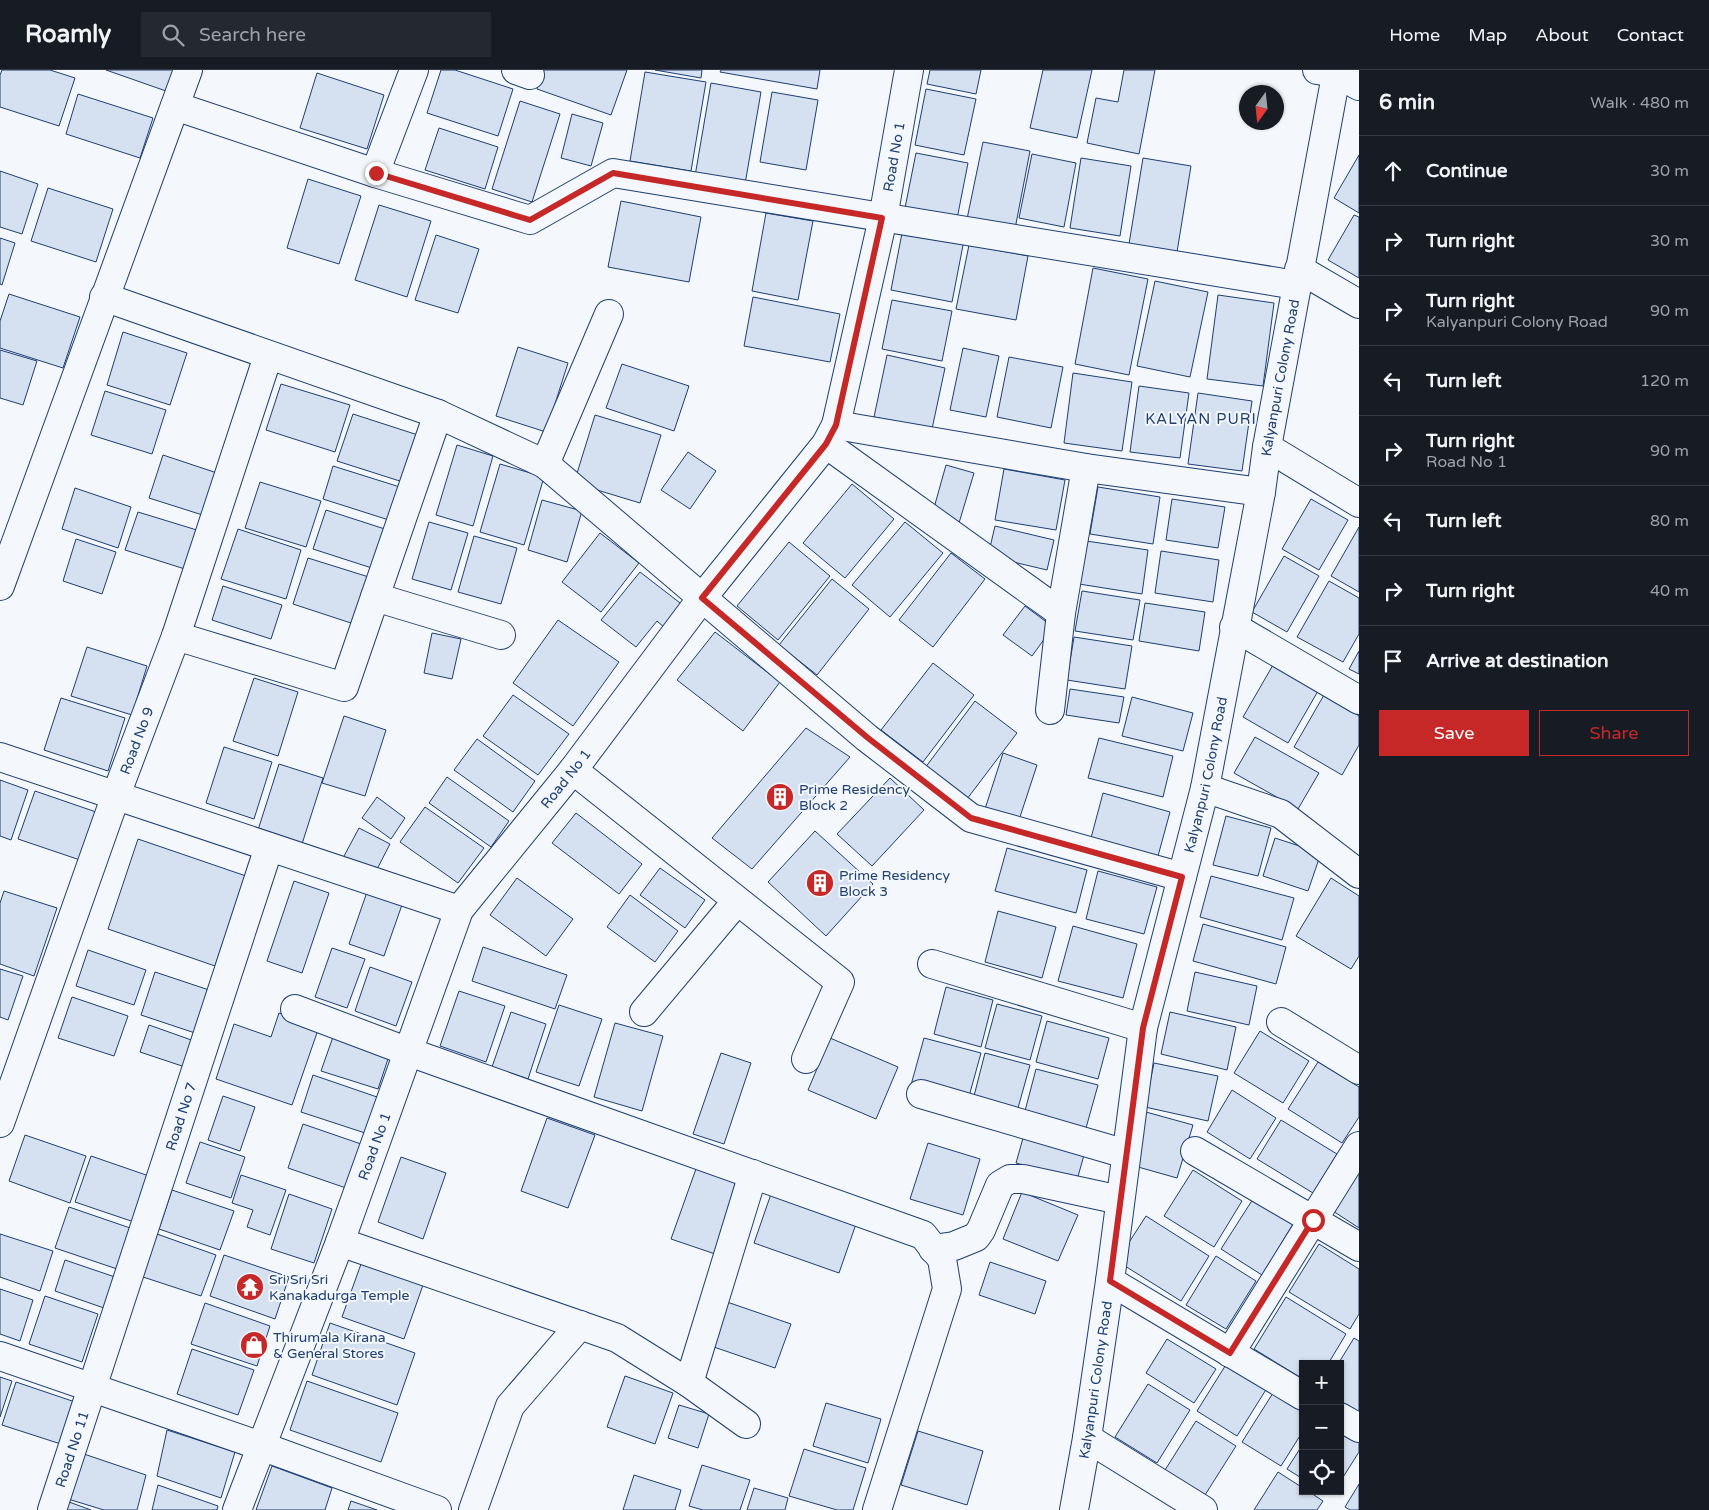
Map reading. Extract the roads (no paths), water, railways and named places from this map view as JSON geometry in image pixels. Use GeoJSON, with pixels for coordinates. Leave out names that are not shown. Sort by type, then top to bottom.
{"type":"FeatureCollection","features":[{"type":"Feature","properties":{"kind":"street"},"geometry":{"type":"LineString","coordinates":[[0,586],[8,538],[104,297],[188,70]]}},
{"type":"Feature","properties":{"kind":"street"},"geometry":{"type":"LineString","coordinates":[[376,173],[414,70]]}},
{"type":"Feature","properties":{"kind":"street","name":"Road No 1"},"geometry":{"type":"LineString","coordinates":[[237,1510],[340,1242],[459,910],[573,770],[702,598],[831,434],[882,218],[909,70]]}},
{"type":"Feature","properties":{"kind":"street","name":"Kalyanpuri Colony Road"},"geometry":{"type":"LineString","coordinates":[[1074,1510],[1087,1438],[1110,1281],[1143,1028],[1205,788],[1261,492],[1267,447],[1298,277],[1337,75]]}},
{"type":"Feature","properties":{"kind":"street"},"geometry":{"type":"LineString","coordinates":[[175,106],[376,173],[530,220],[613,173],[882,218],[1298,277],[1359,304]]}},
{"type":"Feature","properties":{"kind":"street"},"geometry":{"type":"LineString","coordinates":[[104,297],[438,414],[545,464],[868,738],[971,818],[1182,877]]}},
{"type":"Feature","properties":{"kind":"street"},"geometry":{"type":"LineString","coordinates":[[545,464],[609,314]]}},
{"type":"Feature","properties":{"kind":"street","name":"Road No 9"},"geometry":{"type":"LineString","coordinates":[[0,1124],[116,796],[176,636],[268,356]]}},
{"type":"Feature","properties":{"kind":"street"},"geometry":{"type":"LineString","coordinates":[[176,636],[344,687],[438,414]]}},
{"type":"Feature","properties":{"kind":"street"},"geometry":{"type":"LineString","coordinates":[[831,434],[1261,492]]}},
{"type":"Feature","properties":{"kind":"street"},"geometry":{"type":"LineString","coordinates":[[831,434],[1061,613]]}},
{"type":"Feature","properties":{"kind":"street"},"geometry":{"type":"LineString","coordinates":[[1267,447],[1359,503]]}},
{"type":"Feature","properties":{"kind":"street"},"geometry":{"type":"LineString","coordinates":[[1050,710],[1061,613],[1086,468]]}},
{"type":"Feature","properties":{"kind":"street"},"geometry":{"type":"LineString","coordinates":[[375,597],[501,635]]}},
{"type":"Feature","properties":{"kind":"street"},"geometry":{"type":"LineString","coordinates":[[1234,627],[1359,700]]}},
{"type":"Feature","properties":{"kind":"street"},"geometry":{"type":"LineString","coordinates":[[0,757],[459,910]]}},
{"type":"Feature","properties":{"kind":"street"},"geometry":{"type":"LineString","coordinates":[[573,770],[840,982],[806,1059]]}},
{"type":"Feature","properties":{"kind":"street"},"geometry":{"type":"LineString","coordinates":[[1205,788],[1281,814],[1359,874]]}},
{"type":"Feature","properties":{"kind":"street","name":"Road No 7"},"geometry":{"type":"LineString","coordinates":[[92,1388],[269,847]]}},
{"type":"Feature","properties":{"kind":"street"},"geometry":{"type":"LineString","coordinates":[[644,1012],[737,901]]}},
{"type":"Feature","properties":{"kind":"street"},"geometry":{"type":"LineString","coordinates":[[932,964],[1143,1028]]}},
{"type":"Feature","properties":{"kind":"street"},"geometry":{"type":"LineString","coordinates":[[295,1009],[408,1052],[923,1235],[942,1259],[947,1289],[877,1510]]}},
{"type":"Feature","properties":{"kind":"street"},"geometry":{"type":"LineString","coordinates":[[1282,1022],[1359,1070]]}},
{"type":"Feature","properties":{"kind":"street"},"geometry":{"type":"LineString","coordinates":[[921,1094],[1126,1154]]}},
{"type":"Feature","properties":{"kind":"street"},"geometry":{"type":"LineString","coordinates":[[1230,1353],[1359,1146]]}},
{"type":"Feature","properties":{"kind":"street"},"geometry":{"type":"LineString","coordinates":[[1195,1151],[1359,1247]]}},
{"type":"Feature","properties":{"kind":"street"},"geometry":{"type":"LineString","coordinates":[[689,1383],[753,1174]]}},
{"type":"Feature","properties":{"kind":"street"},"geometry":{"type":"LineString","coordinates":[[933,1249],[954,1246],[976,1237],[981,1230],[1000,1185],[1010,1179],[1023,1179],[1120,1200]]}},
{"type":"Feature","properties":{"kind":"street"},"geometry":{"type":"LineString","coordinates":[[340,1242],[617,1338],[689,1383],[746,1424]]}},
{"type":"Feature","properties":{"kind":"street"},"geometry":{"type":"LineString","coordinates":[[1110,1281],[1299,1394]]}},
{"type":"Feature","properties":{"kind":"street"},"geometry":{"type":"LineString","coordinates":[[473,1510],[510,1406],[580,1325]]}},
{"type":"Feature","properties":{"kind":"street"},"geometry":{"type":"LineString","coordinates":[[0,1356],[261,1446],[421,1508]]}},
{"type":"Feature","properties":{"kind":"street","name":"Road No 11"},"geometry":{"type":"LineString","coordinates":[[52,1510],[92,1388]]}},
{"type":"Feature","properties":{"kind":"street"},"geometry":{"type":"LineString","coordinates":[[1344,1419],[1359,1428]]}},
{"type":"Feature","properties":{"kind":"street"},"geometry":{"type":"LineString","coordinates":[[1087,1438],[1203,1510]]}},
{"type":"Feature","properties":{"kind":"place","name":"Prime Residency Block 2"},"geometry":{"type":"Point","coordinates":[780,797]}},
{"type":"Feature","properties":{"kind":"place","name":"Prime Residency Block 3"},"geometry":{"type":"Point","coordinates":[820,883]}},
{"type":"Feature","properties":{"kind":"place","name":"Sri Sri Sri Kanakadurga Temple"},"geometry":{"type":"Point","coordinates":[250,1287]}},
{"type":"Feature","properties":{"kind":"place","name":"Thirumala Kirana & General Stores"},"geometry":{"type":"Point","coordinates":[254,1345]}},
{"type":"Feature","properties":{"kind":"district","name":"KALYAN PURI"},"geometry":{"type":"Point","coordinates":[1201,419]}}]}
